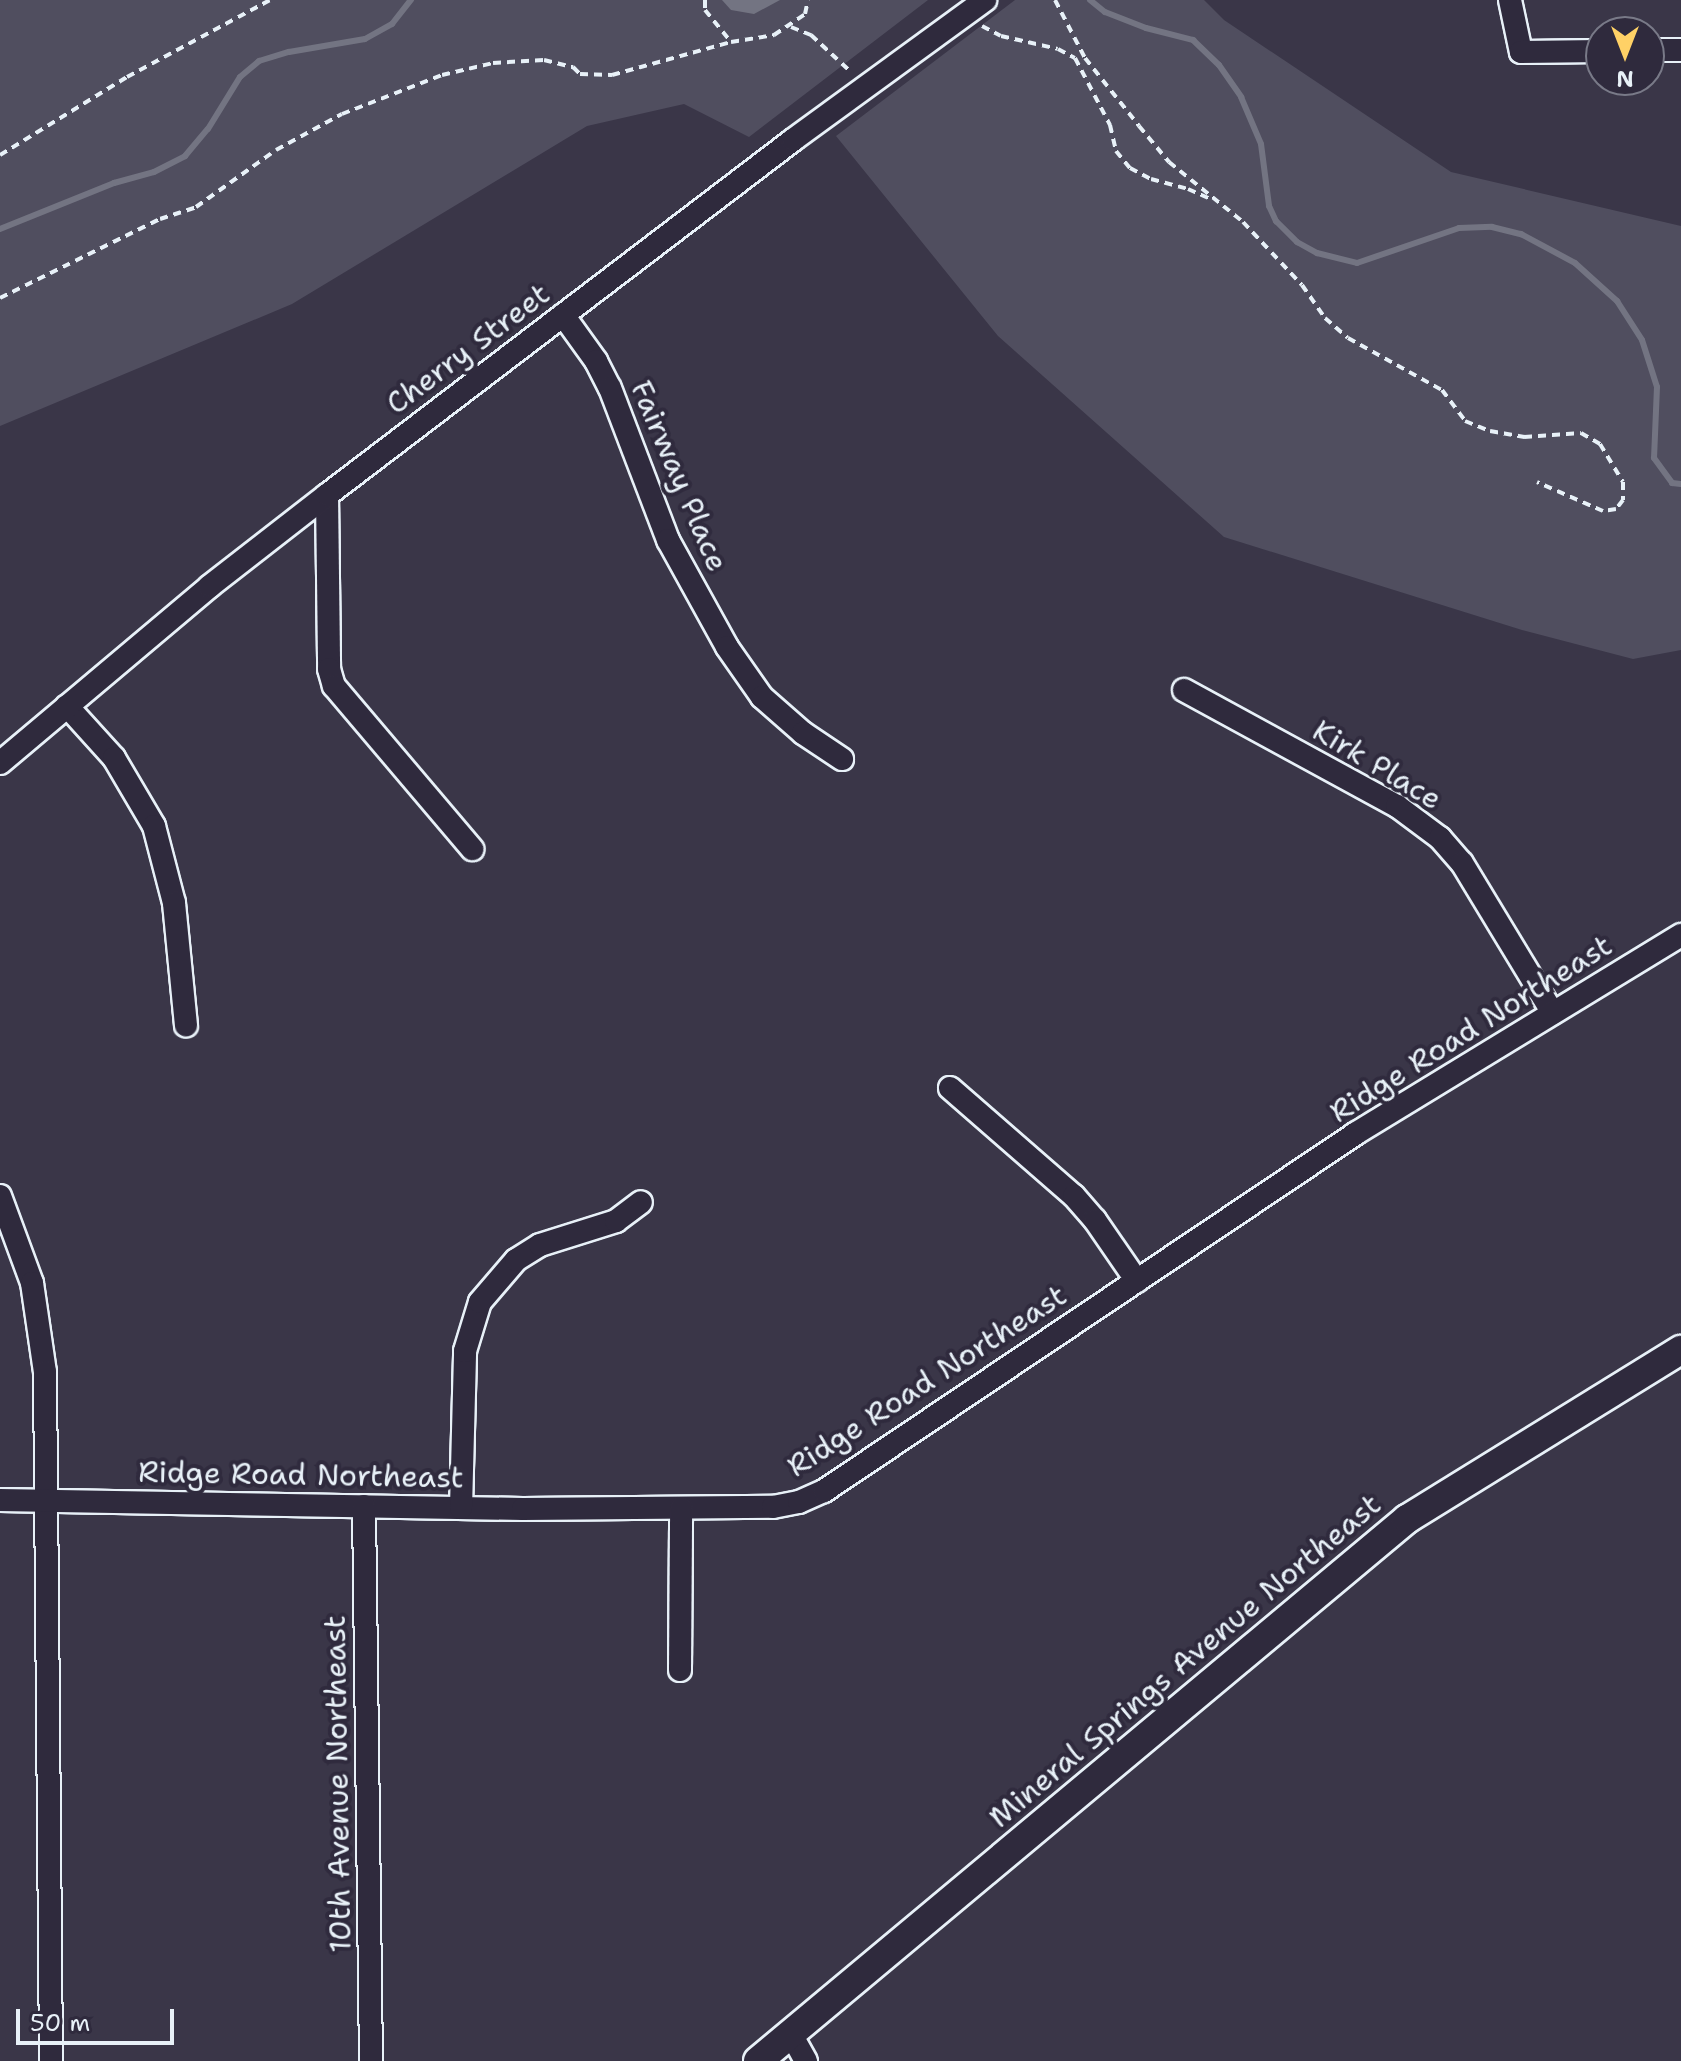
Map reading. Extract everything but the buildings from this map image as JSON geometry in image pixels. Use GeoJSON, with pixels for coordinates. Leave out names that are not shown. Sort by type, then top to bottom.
{"type":"FeatureCollection","features":[{"type":"Feature","properties":{"kind":"main road","name":"Mineral Springs Avenue Northeast"},"geometry":{"type":"LineString","coordinates":[[758,2061],[1407,1519],[1681,1350]]}},
{"type":"Feature","properties":{"kind":"street"},"geometry":{"type":"LineString","coordinates":[[1510,0],[1521,52],[1585,51]]}},
{"type":"Feature","properties":{"kind":"street","name":"Cherry Street"},"geometry":{"type":"LineString","coordinates":[[0,763],[327,495],[976,7]]}},
{"type":"Feature","properties":{"kind":"street","name":"Fairway Place"},"geometry":{"type":"LineString","coordinates":[[563,315],[596,361],[610,388],[668,540],[727,647],[762,697],[803,733],[842,759]]}},
{"type":"Feature","properties":{"kind":"street"},"geometry":{"type":"LineString","coordinates":[[327,495],[329,669],[334,686],[472,849]]}},
{"type":"Feature","properties":{"kind":"street","name":"Kirk Place"},"geometry":{"type":"LineString","coordinates":[[1184,690],[1397,806],[1440,838],[1462,863],[1553,1013]]}},
{"type":"Feature","properties":{"kind":"street"},"geometry":{"type":"LineString","coordinates":[[67,706],[114,758],[154,826],[174,903],[186,1025]]}},
{"type":"Feature","properties":{"kind":"street","name":"Ridge Road Northeast"},"geometry":{"type":"LineString","coordinates":[[0,1500],[461,1508],[773,1507],[799,1502],[824,1491],[1355,1134],[1681,935]]}},
{"type":"Feature","properties":{"kind":"street"},"geometry":{"type":"LineString","coordinates":[[950,1088],[1074,1196],[1095,1220],[1137,1281]]}},
{"type":"Feature","properties":{"kind":"street"},"geometry":{"type":"LineString","coordinates":[[0,1196],[19,1240],[41,1327],[45,1372],[51,2061]]}},
{"type":"Feature","properties":{"kind":"street"},"geometry":{"type":"LineString","coordinates":[[461,1508],[465,1351],[480,1302],[506,1269],[540,1245],[616,1221],[641,1202]]}},
{"type":"Feature","properties":{"kind":"street","name":"10th Avenue Northeast"},"geometry":{"type":"LineString","coordinates":[[364,1506],[371,2061]]}},
{"type":"Feature","properties":{"kind":"street"},"geometry":{"type":"LineString","coordinates":[[680,1670],[681,1508]]}},
{"type":"Feature","properties":{"kind":"street"},"geometry":{"type":"LineString","coordinates":[[791,2034],[806,2061]]}},
{"type":"Feature","properties":{"kind":"path"},"geometry":{"type":"LineString","coordinates":[[0,155],[127,77],[270,0]]}},
{"type":"Feature","properties":{"kind":"path"},"geometry":{"type":"LineString","coordinates":[[705,0],[705,10],[731,42]]}},
{"type":"Feature","properties":{"kind":"path"},"geometry":{"type":"LineString","coordinates":[[0,298],[160,219],[196,207],[276,150],[342,114],[442,75],[493,63],[544,60],[573,67],[580,74],[612,75],[731,42],[774,35],[791,27],[805,14],[808,0]]}},
{"type":"Feature","properties":{"kind":"path"},"geometry":{"type":"LineString","coordinates":[[1055,0],[1085,58],[1169,162],[1224,205],[1302,285],[1325,318],[1348,338],[1442,390],[1465,421],[1490,431],[1524,437],[1581,433],[1600,444],[1623,482],[1623,500],[1616,509],[1603,511],[1537,482]]}},
{"type":"Feature","properties":{"kind":"path"},"geometry":{"type":"LineString","coordinates":[[976,7],[984,28],[1001,36],[1058,49],[1075,58],[1110,125],[1116,151],[1130,168],[1151,179],[1188,189],[1224,205]]}},
{"type":"Feature","properties":{"kind":"path"},"geometry":{"type":"LineString","coordinates":[[791,27],[811,35],[866,88]]}},
{"type":"Feature","properties":{"kind":"shaded area"},"geometry":{"type":"Polygon","coordinates":[[[0,0],[928,0],[749,137],[684,104],[587,126],[292,304],[0,426],[0,0]]]}},
{"type":"Feature","properties":{"kind":"shaded area"},"geometry":{"type":"Polygon","coordinates":[[[1015,0],[1204,0],[1224,20],[1451,172],[1681,226],[1681,650],[1633,659],[1522,630],[1224,537],[998,336],[836,136],[1015,0]]]}},
{"type":"Feature","properties":{"kind":"water"},"geometry":{"type":"Polygon","coordinates":[[[722,0],[780,0],[754,14],[731,10],[722,0]]]}},
{"type":"Feature","properties":{"kind":"waterway"},"geometry":{"type":"LineString","coordinates":[[0,229],[114,183],[154,172],[185,156],[208,129],[240,77],[259,61],[289,52],[365,39],[392,24],[411,0]]}},
{"type":"Feature","properties":{"kind":"waterway"},"geometry":{"type":"LineString","coordinates":[[1090,0],[1105,12],[1146,28],[1193,40],[1219,65],[1241,97],[1261,144],[1269,206],[1276,221],[1297,242],[1317,253],[1357,263],[1459,228],[1492,227],[1521,234],[1575,263],[1617,301],[1642,340],[1657,387],[1654,458],[1672,483],[1681,484]]}}]}
